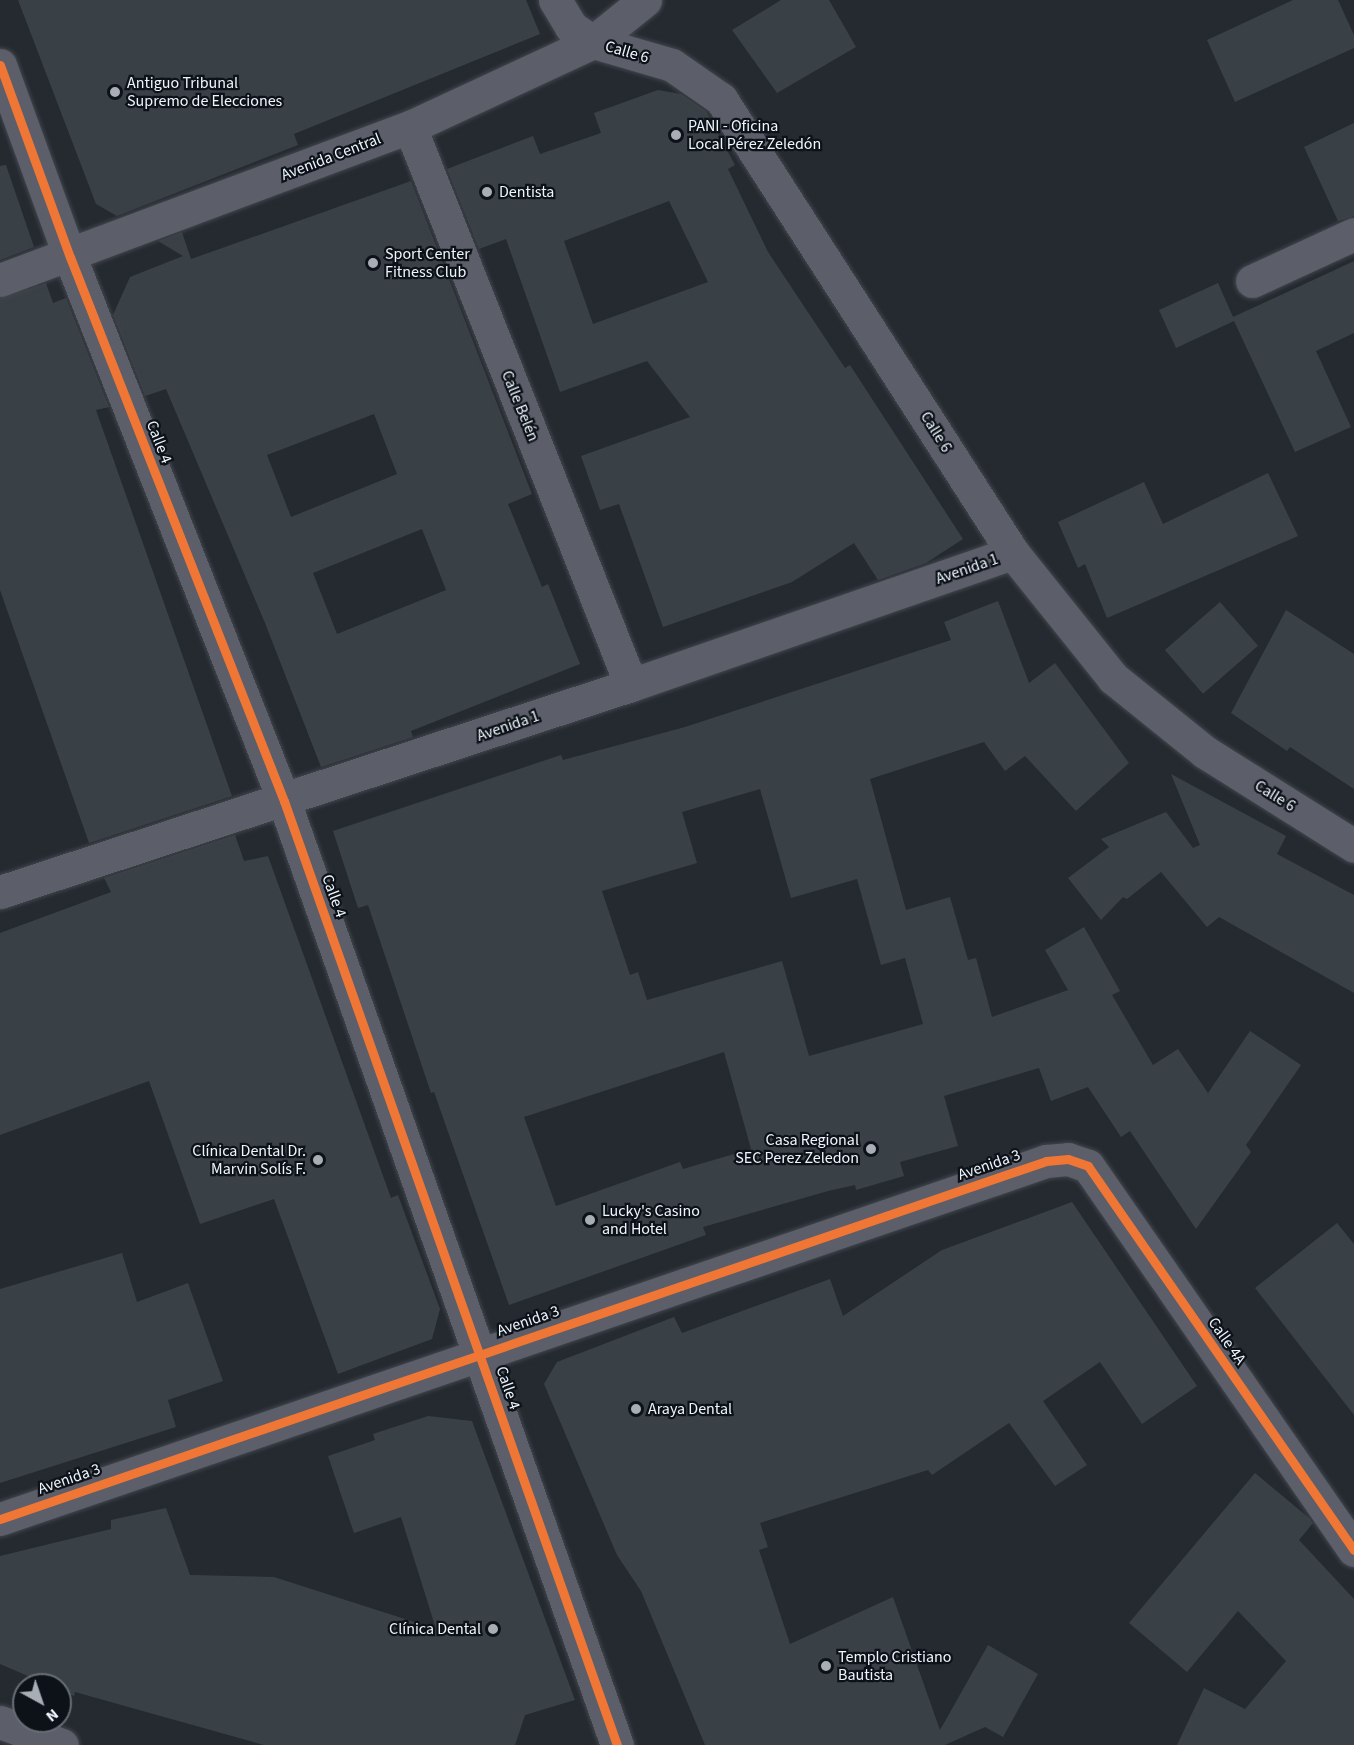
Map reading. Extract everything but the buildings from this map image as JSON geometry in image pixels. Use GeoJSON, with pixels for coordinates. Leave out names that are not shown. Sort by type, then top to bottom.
{"type":"FeatureCollection","features":[{"type":"Feature","properties":{"kind":"street","name":"Calle 6"},"geometry":{"type":"LineString","coordinates":[[555,0],[571,27],[593,42],[672,65],[722,99],[1013,553],[1113,678],[1205,752],[1354,846]]}},
{"type":"Feature","properties":{"kind":"street","name":"Avenida Central"},"geometry":{"type":"LineString","coordinates":[[0,280],[70,257],[410,127],[593,42],[645,0]]}},
{"type":"Feature","properties":{"kind":"street","name":"Calle 4"},"geometry":{"type":"LineString","coordinates":[[0,65],[70,257],[284,801],[617,1745]]}},
{"type":"Feature","properties":{"kind":"street","name":"Calle Belén"},"geometry":{"type":"LineString","coordinates":[[410,127],[631,685]]}},
{"type":"Feature","properties":{"kind":"street"},"geometry":{"type":"LineString","coordinates":[[1252,281],[1354,234]]}},
{"type":"Feature","properties":{"kind":"street","name":"Avenida 1"},"geometry":{"type":"LineString","coordinates":[[0,892],[284,801],[631,685],[1013,553]]}},
{"type":"Feature","properties":{"kind":"street","name":"Avenida 3"},"geometry":{"type":"LineString","coordinates":[[0,1519],[1046,1161],[1068,1159]]}},
{"type":"Feature","properties":{"kind":"street","name":"Calle 4A"},"geometry":{"type":"LineString","coordinates":[[1068,1159],[1088,1166],[1354,1550]]}},
{"type":"Feature","properties":{"kind":"street"},"geometry":{"type":"LineString","coordinates":[[0,1722],[62,1745]]}},
{"type":"Feature","properties":{"kind":"cycle path"},"geometry":{"type":"LineString","coordinates":[[0,65],[70,257],[284,801],[617,1745]]}},
{"type":"Feature","properties":{"kind":"cycle path"},"geometry":{"type":"LineString","coordinates":[[0,1519],[1046,1161],[1068,1159],[1088,1166],[1354,1550]]}},
{"type":"Feature","properties":{"kind":"place","name":"Antiguo Tribunal Supremo de Elecciones"},"geometry":{"type":"Point","coordinates":[115,92]}},
{"type":"Feature","properties":{"kind":"place","name":"PANI - Oficina Local Pérez Zeledón"},"geometry":{"type":"Point","coordinates":[676,135]}},
{"type":"Feature","properties":{"kind":"place","name":"Dentista"},"geometry":{"type":"Point","coordinates":[487,192]}},
{"type":"Feature","properties":{"kind":"place","name":"Sport Center Fitness Club"},"geometry":{"type":"Point","coordinates":[373,263]}},
{"type":"Feature","properties":{"kind":"place","name":"Casa Regional SEC Perez Zeledon"},"geometry":{"type":"Point","coordinates":[871,1149]}},
{"type":"Feature","properties":{"kind":"place","name":"Clínica Dental Dr. Marvin Solís F."},"geometry":{"type":"Point","coordinates":[318,1160]}},
{"type":"Feature","properties":{"kind":"place","name":"Lucky's Casino and Hotel"},"geometry":{"type":"Point","coordinates":[590,1220]}},
{"type":"Feature","properties":{"kind":"place","name":"Araya Dental"},"geometry":{"type":"Point","coordinates":[636,1409]}},
{"type":"Feature","properties":{"kind":"place","name":"Clínica Dental"},"geometry":{"type":"Point","coordinates":[493,1629]}},
{"type":"Feature","properties":{"kind":"place","name":"Templo Cristiano Bautista"},"geometry":{"type":"Point","coordinates":[826,1666]}}]}
